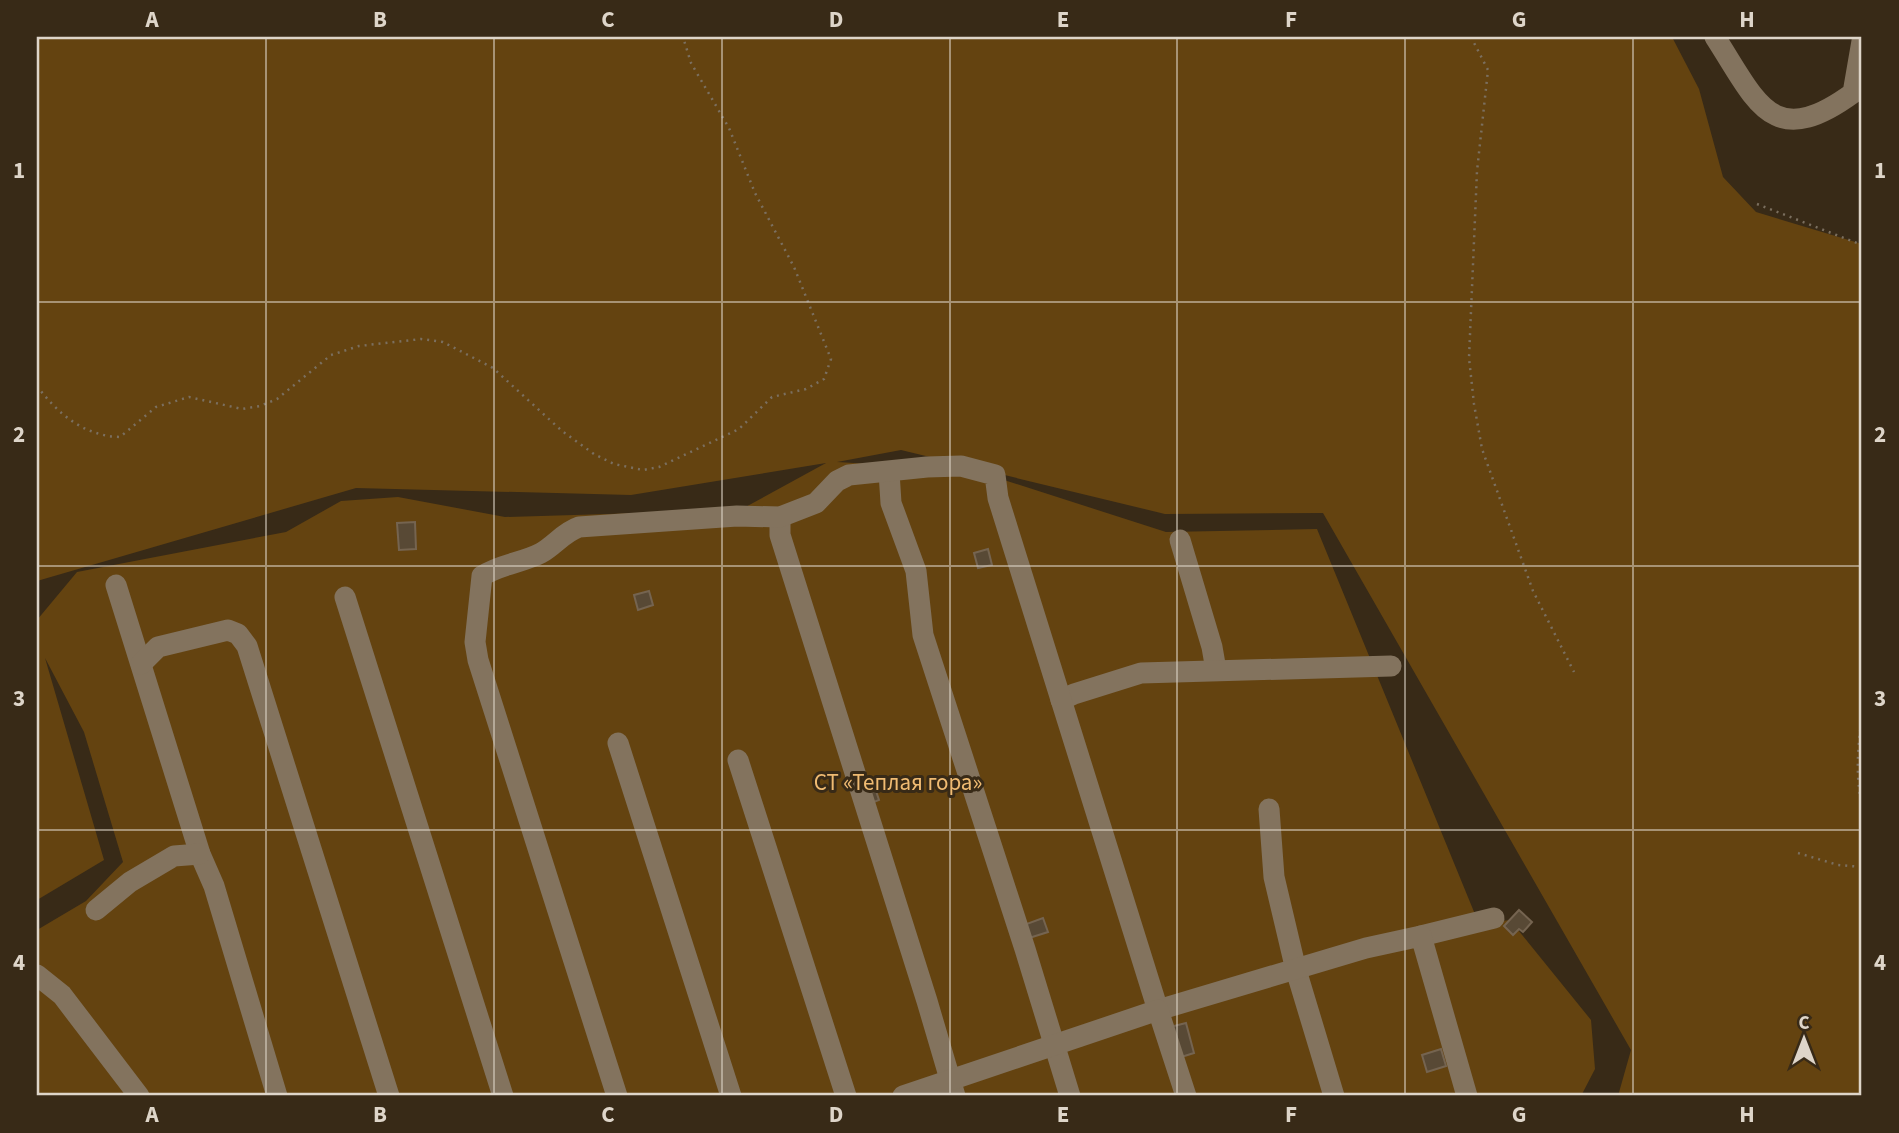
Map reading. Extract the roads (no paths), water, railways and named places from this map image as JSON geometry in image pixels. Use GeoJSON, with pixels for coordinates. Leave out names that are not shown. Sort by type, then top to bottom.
{"type":"FeatureCollection","features":[{"type":"Feature","properties":{"kind":"street"},"geometry":{"type":"LineString","coordinates":[[1715,37],[1751,92],[1773,116],[1785,121],[1802,120],[1825,112],[1857,92],[1862,41]]}},
{"type":"Feature","properties":{"kind":"street"},"geometry":{"type":"LineString","coordinates":[[617,1096],[478,660],[475,642],[482,576],[493,569],[538,555],[569,530],[579,527],[737,516],[780,517],[816,503],[837,481],[849,475],[961,466],[995,475],[998,498],[1186,1096]]}},
{"type":"Feature","properties":{"kind":"street"},"geometry":{"type":"LineString","coordinates":[[889,472],[891,503],[916,571],[923,635],[1070,1096]]}},
{"type":"Feature","properties":{"kind":"street"},"geometry":{"type":"LineString","coordinates":[[780,517],[780,535],[952,1088]]}},
{"type":"Feature","properties":{"kind":"street"},"geometry":{"type":"LineString","coordinates":[[1180,540],[1212,647],[1216,670]]}},
{"type":"Feature","properties":{"kind":"street"},"geometry":{"type":"LineString","coordinates":[[116,585],[200,854],[214,886],[277,1096]]}},
{"type":"Feature","properties":{"kind":"street"},"geometry":{"type":"LineString","coordinates":[[345,597],[503,1096]]}},
{"type":"Feature","properties":{"kind":"street"},"geometry":{"type":"LineString","coordinates":[[141,664],[158,647],[228,630],[238,634],[247,646],[389,1096]]}},
{"type":"Feature","properties":{"kind":"street"},"geometry":{"type":"LineString","coordinates":[[1061,700],[1141,673],[1391,666]]}},
{"type":"Feature","properties":{"kind":"street"},"geometry":{"type":"LineString","coordinates":[[618,743],[731,1096]]}},
{"type":"Feature","properties":{"kind":"street"},"geometry":{"type":"LineString","coordinates":[[738,760],[846,1096]]}},
{"type":"Feature","properties":{"kind":"street"},"geometry":{"type":"LineString","coordinates":[[1269,809],[1274,877],[1296,970],[1334,1096]]}},
{"type":"Feature","properties":{"kind":"street"},"geometry":{"type":"LineString","coordinates":[[96,910],[130,882],[174,856],[200,854]]}},
{"type":"Feature","properties":{"kind":"street"},"geometry":{"type":"LineString","coordinates":[[903,1096],[952,1088],[1054,1045],[1158,1010],[1366,948],[1494,918]]}},
{"type":"Feature","properties":{"kind":"street"},"geometry":{"type":"LineString","coordinates":[[1421,936],[1467,1096]]}},
{"type":"Feature","properties":{"kind":"street"},"geometry":{"type":"LineString","coordinates":[[37,975],[62,995],[139,1096]]}},
{"type":"Feature","properties":{"kind":"park label","name":"СТ «Теплая гора»"},"geometry":{"type":"Point","coordinates":[898,782]}}]}
